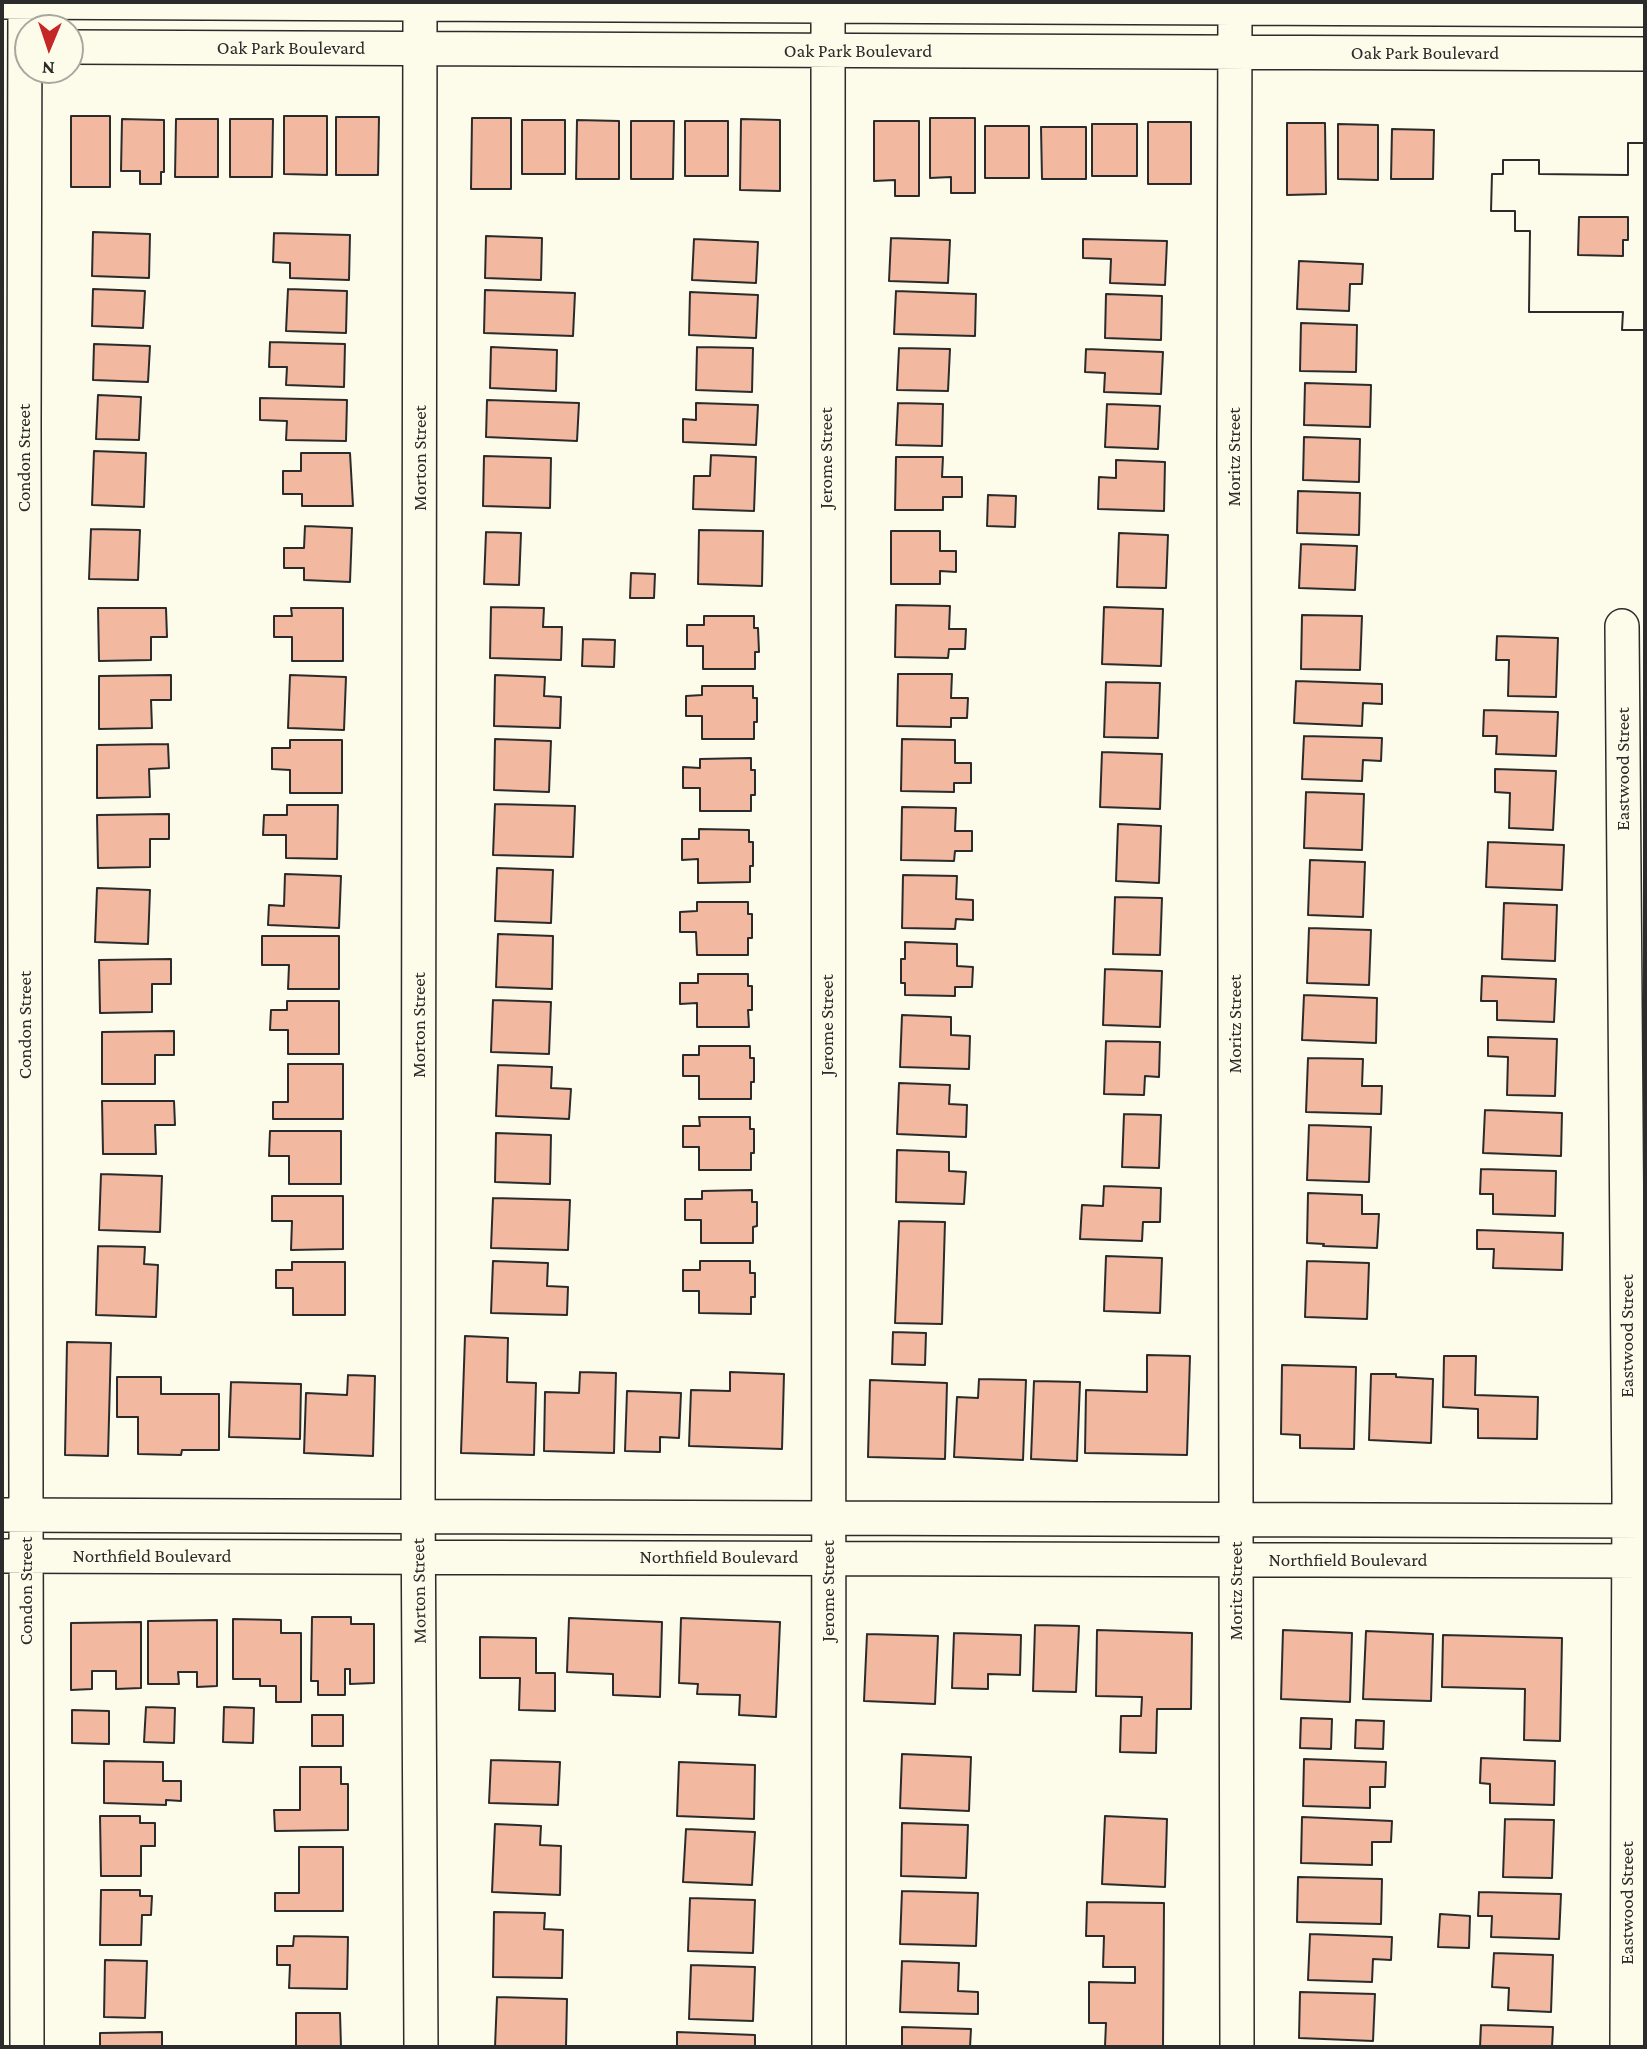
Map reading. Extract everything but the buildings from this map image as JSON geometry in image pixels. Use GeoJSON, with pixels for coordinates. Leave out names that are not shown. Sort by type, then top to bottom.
{"type":"FeatureCollection","features":[{"type":"Feature","properties":{"kind":"street"},"geometry":{"type":"LineString","coordinates":[[17,2],[1235,5],[1645,10]]}},
{"type":"Feature","properties":{"kind":"street","name":"Morton Street"},"geometry":{"type":"LineString","coordinates":[[420,4],[421,2047]]}},
{"type":"Feature","properties":{"kind":"street","name":"Jerome Street"},"geometry":{"type":"LineString","coordinates":[[827,4],[829,2047]]}},
{"type":"Feature","properties":{"kind":"street","name":"Moritz Street"},"geometry":{"type":"LineString","coordinates":[[1235,5],[1237,2047]]}},
{"type":"Feature","properties":{"kind":"street","name":"Oak Park Boulevard"},"geometry":{"type":"LineString","coordinates":[[84,47],[1645,54]]}},
{"type":"Feature","properties":{"kind":"street","name":"Condon Street"},"geometry":{"type":"LineString","coordinates":[[19,84],[24,423],[14,1556],[27,2047]]}},
{"type":"Feature","properties":{"kind":"street","name":"Eastwood Street"},"geometry":{"type":"LineString","coordinates":[[1622,626],[1637,1521],[1627,2047]]}},
{"type":"Feature","properties":{"kind":"street","name":"Northfield Boulevard"},"geometry":{"type":"LineString","coordinates":[[14,1515],[1637,1521]]}},
{"type":"Feature","properties":{"kind":"street","name":"Northfield Boulevard"},"geometry":{"type":"LineString","coordinates":[[14,1556],[1637,1562]]}}]}
